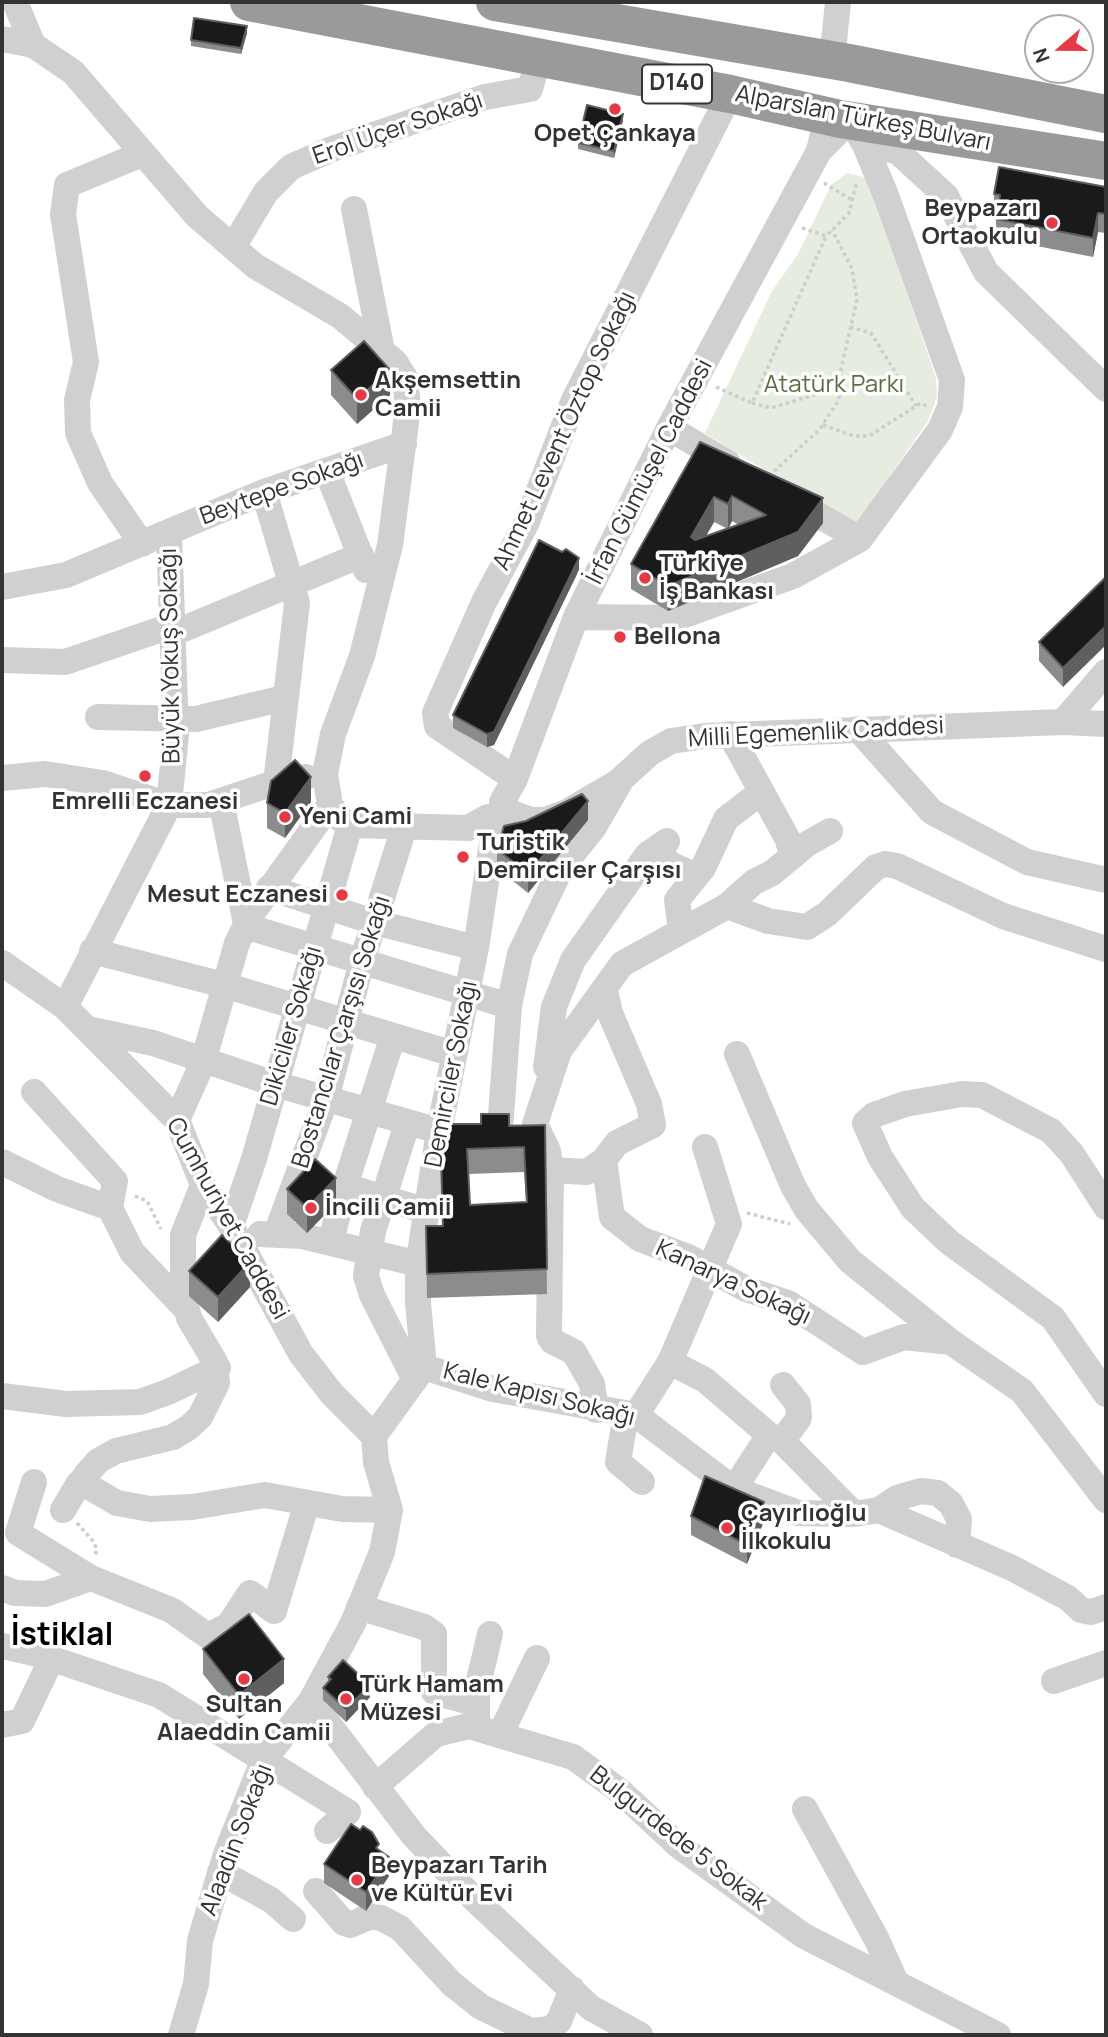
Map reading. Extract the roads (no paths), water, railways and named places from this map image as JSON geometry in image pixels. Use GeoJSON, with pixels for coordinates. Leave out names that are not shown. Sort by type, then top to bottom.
{"type":"FeatureCollection","features":[{"type":"Feature","properties":{"kind":"highway","name":"Alparslan Türkeş Bulvarı"},"geometry":{"type":"LineString","coordinates":[[249,2],[730,94],[840,145],[1106,161]]}},
{"type":"Feature","properties":{"kind":"highway","name":"Alparslan Türkeş Bulvarı"},"geometry":{"type":"LineString","coordinates":[[517,4],[846,63],[1106,114]]}},
{"type":"Feature","properties":{"kind":"highway"},"geometry":{"type":"LineString","coordinates":[[846,63],[870,76],[874,98],[840,145],[816,104],[813,88],[819,72],[846,63]]}},
{"type":"Feature","properties":{"kind":"street"},"geometry":{"type":"LineString","coordinates":[[15,2],[33,45]]}},
{"type":"Feature","properties":{"kind":"street"},"geometry":{"type":"LineString","coordinates":[[838,2],[846,63]]}},
{"type":"Feature","properties":{"kind":"street"},"geometry":{"type":"LineString","coordinates":[[2,39],[33,45],[73,72],[197,216],[256,266],[340,316],[395,362],[405,378],[408,407],[390,545],[362,656],[333,734],[325,774],[330,805],[339,818],[350,825],[404,828],[468,828],[502,807]]}},
{"type":"Feature","properties":{"kind":"street","name":"Erol Üçer Sokağı"},"geometry":{"type":"LineString","coordinates":[[233,247],[266,192],[291,167],[332,149],[471,102],[530,89],[539,57]]}},
{"type":"Feature","properties":{"kind":"street","name":"Ahmet Levent Öztop Sokağı"},"geometry":{"type":"LineString","coordinates":[[502,807],[437,726],[435,713],[484,602],[526,524],[574,400],[730,94]]}},
{"type":"Feature","properties":{"kind":"street"},"geometry":{"type":"LineString","coordinates":[[840,145],[897,151],[946,196],[986,272],[1106,389]]}},
{"type":"Feature","properties":{"kind":"street"},"geometry":{"type":"LineString","coordinates":[[576,617],[676,618],[793,576],[860,539],[940,430],[950,407],[952,380],[840,145]]}},
{"type":"Feature","properties":{"kind":"street","name":"İrfan Gümüşel Caddesi"},"geometry":{"type":"LineString","coordinates":[[502,807],[576,617],[669,428],[781,221],[840,145]]}},
{"type":"Feature","properties":{"kind":"street"},"geometry":{"type":"LineString","coordinates":[[142,154],[66,185],[63,214],[86,362],[76,408],[78,433],[100,483],[142,544]]}},
{"type":"Feature","properties":{"kind":"street"},"geometry":{"type":"LineString","coordinates":[[354,209],[382,351]]}},
{"type":"Feature","properties":{"kind":"street"},"geometry":{"type":"LineString","coordinates":[[669,428],[860,539]]}},
{"type":"Feature","properties":{"kind":"street","name":"Beytepe Sokağı"},"geometry":{"type":"LineString","coordinates":[[2,587],[66,575],[264,492],[404,444]]}},
{"type":"Feature","properties":{"kind":"street"},"geometry":{"type":"LineString","coordinates":[[327,471],[376,599]]}},
{"type":"Feature","properties":{"kind":"street"},"geometry":{"type":"LineString","coordinates":[[264,492],[294,583],[297,603],[276,783]]}},
{"type":"Feature","properties":{"kind":"street","name":"Büyük Yokuş Sokağı"},"geometry":{"type":"LineString","coordinates":[[65,1007],[169,805],[176,717],[169,532]]}},
{"type":"Feature","properties":{"kind":"street"},"geometry":{"type":"LineString","coordinates":[[2,660],[65,662],[159,630],[174,633],[361,555]]}},
{"type":"Feature","properties":{"kind":"street"},"geometry":{"type":"LineString","coordinates":[[1063,722],[1106,672]]}},
{"type":"Feature","properties":{"kind":"street"},"geometry":{"type":"LineString","coordinates":[[98,717],[196,719],[284,698]]}},
{"type":"Feature","properties":{"kind":"street","name":"Milli Egemenlik Caddesi"},"geometry":{"type":"LineString","coordinates":[[502,807],[531,820],[546,820],[567,812],[620,780],[650,753],[671,741],[730,734],[1063,722],[1106,724]]}},
{"type":"Feature","properties":{"kind":"street"},"geometry":{"type":"LineString","coordinates":[[858,729],[932,812],[1027,862],[1106,880]]}},
{"type":"Feature","properties":{"kind":"street"},"geometry":{"type":"LineString","coordinates":[[730,734],[787,838],[793,856]]}},
{"type":"Feature","properties":{"kind":"street"},"geometry":{"type":"LineString","coordinates":[[2,778],[45,774],[103,783],[169,805],[208,806],[276,783],[325,774]]}},
{"type":"Feature","properties":{"kind":"street"},"geometry":{"type":"LineString","coordinates":[[463,1135],[509,1006],[520,954],[531,926],[561,868],[594,827],[620,780]]}},
{"type":"Feature","properties":{"kind":"street"},"geometry":{"type":"LineString","coordinates":[[681,930],[677,900],[696,876],[726,819],[761,792]]}},
{"type":"Feature","properties":{"kind":"street"},"geometry":{"type":"LineString","coordinates":[[221,801],[246,925]]}},
{"type":"Feature","properties":{"kind":"street"},"geometry":{"type":"LineString","coordinates":[[177,1120],[203,1062],[224,985],[246,925],[269,888],[330,805]]}},
{"type":"Feature","properties":{"kind":"street","name":"Demirciler Sokağı"},"geometry":{"type":"LineString","coordinates":[[420,1373],[419,1264],[426,1211],[463,1135],[454,1054],[502,807]]}},
{"type":"Feature","properties":{"kind":"street","name":"Dikiciler Sokağı"},"geometry":{"type":"LineString","coordinates":[[233,1230],[350,825]]}},
{"type":"Feature","properties":{"kind":"street","name":"Bostancılar Çarşısı Sokağı"},"geometry":{"type":"LineString","coordinates":[[276,1234],[326,1099],[362,961],[404,828]]}},
{"type":"Feature","properties":{"kind":"street"},"geometry":{"type":"LineString","coordinates":[[596,1410],[592,1384],[574,1352],[552,1341],[549,1336],[551,1170],[548,1152],[534,1124],[559,1051],[622,964],[727,906],[830,831]]}},
{"type":"Feature","properties":{"kind":"street"},"geometry":{"type":"LineString","coordinates":[[545,1092],[547,1048],[554,1007],[573,960],[647,855],[663,844],[668,863],[696,876]]}},
{"type":"Feature","properties":{"kind":"street"},"geometry":{"type":"LineString","coordinates":[[727,906],[768,921],[807,927],[827,914],[876,867],[885,864],[897,866],[1003,916],[1106,949]]}},
{"type":"Feature","properties":{"kind":"street"},"geometry":{"type":"LineString","coordinates":[[269,888],[374,922],[476,947]]}},
{"type":"Feature","properties":{"kind":"street"},"geometry":{"type":"LineString","coordinates":[[246,925],[509,1006]]}},
{"type":"Feature","properties":{"kind":"street"},"geometry":{"type":"LineString","coordinates":[[92,951],[224,985],[454,1054]]}},
{"type":"Feature","properties":{"kind":"street","name":"Cumhuriyet Caddesi"},"geometry":{"type":"LineString","coordinates":[[2,963],[65,1007],[177,1120],[203,1185],[233,1230],[301,1354],[332,1394],[374,1436]]}},
{"type":"Feature","properties":{"kind":"street"},"geometry":{"type":"LineString","coordinates":[[551,1170],[587,1172],[604,1160],[617,1143],[653,1125],[649,1104],[610,1013],[605,991]]}},
{"type":"Feature","properties":{"kind":"street"},"geometry":{"type":"LineString","coordinates":[[88,1029],[153,1043],[203,1062],[407,1124],[463,1135],[534,1124]]}},
{"type":"Feature","properties":{"kind":"street"},"geometry":{"type":"LineString","coordinates":[[331,1241],[345,1186],[393,1036]]}},
{"type":"Feature","properties":{"kind":"street"},"geometry":{"type":"LineString","coordinates":[[737,1054],[793,1186],[823,1229],[850,1261],[951,1342],[1022,1391],[1106,1500]]}},
{"type":"Feature","properties":{"kind":"street"},"geometry":{"type":"LineString","coordinates":[[34,1092],[115,1181],[111,1198],[132,1252],[187,1310]]}},
{"type":"Feature","properties":{"kind":"street"},"geometry":{"type":"LineString","coordinates":[[1106,1207],[1072,1154],[1051,1131],[982,1095],[962,1094],[905,1104],[874,1115],[865,1123],[880,1157],[913,1208],[949,1242],[1053,1318],[1106,1394]]}},
{"type":"Feature","properties":{"kind":"street"},"geometry":{"type":"LineString","coordinates":[[374,1436],[420,1373],[372,1295],[366,1276],[369,1251],[383,1197],[407,1124]]}},
{"type":"Feature","properties":{"kind":"street"},"geometry":{"type":"LineString","coordinates":[[642,1482],[618,1462],[631,1415],[670,1362],[707,1270],[729,1224],[705,1147]]}},
{"type":"Feature","properties":{"kind":"street","name":"Kanarya Sokağı"},"geometry":{"type":"LineString","coordinates":[[604,1160],[611,1217],[640,1240],[688,1257],[707,1270],[746,1289],[788,1303],[863,1352],[904,1337],[951,1342]]}},
{"type":"Feature","properties":{"kind":"street"},"geometry":{"type":"LineString","coordinates":[[2,1162],[57,1189],[111,1198]]}},
{"type":"Feature","properties":{"kind":"street"},"geometry":{"type":"LineString","coordinates":[[84,1484],[85,1476],[98,1461],[116,1451],[173,1437],[188,1428],[200,1417],[212,1396],[217,1383],[218,1368],[187,1310],[183,1294],[183,1235],[203,1185]]}},
{"type":"Feature","properties":{"kind":"street"},"geometry":{"type":"LineString","coordinates":[[345,1186],[426,1211]]}},
{"type":"Feature","properties":{"kind":"street"},"geometry":{"type":"LineString","coordinates":[[233,1230],[331,1241],[419,1264]]}},
{"type":"Feature","properties":{"kind":"street"},"geometry":{"type":"LineString","coordinates":[[670,1362],[705,1380],[866,1512],[1012,1568],[1068,1598],[1081,1610],[1091,1612],[1106,1607]]}},
{"type":"Feature","properties":{"kind":"street"},"geometry":{"type":"LineString","coordinates":[[2,1396],[66,1404],[140,1402],[218,1368]]}},
{"type":"Feature","properties":{"kind":"street","name":"Kale Kapısı Sokağı"},"geometry":{"type":"LineString","coordinates":[[420,1373],[631,1415],[734,1489],[798,1513],[866,1512]]}},
{"type":"Feature","properties":{"kind":"street"},"geometry":{"type":"LineString","coordinates":[[734,1489],[775,1438],[799,1418],[798,1404],[783,1385]]}},
{"type":"Feature","properties":{"kind":"street","name":"Alaadin Sokağı"},"geometry":{"type":"LineString","coordinates":[[181,2035],[196,1984],[200,1941],[220,1872],[263,1762],[311,1701],[359,1607],[382,1552],[390,1510],[376,1462],[374,1436]]}},
{"type":"Feature","properties":{"kind":"street"},"geometry":{"type":"LineString","coordinates":[[34,1482],[10,1525],[89,1577],[171,1610],[208,1636],[229,1625],[250,1593],[274,1611],[307,1503]]}},
{"type":"Feature","properties":{"kind":"street"},"geometry":{"type":"LineString","coordinates":[[63,1510],[79,1483],[117,1503],[150,1509],[192,1507],[265,1494],[342,1509],[390,1510]]}},
{"type":"Feature","properties":{"kind":"street"},"geometry":{"type":"LineString","coordinates":[[866,1512],[921,1491],[938,1493],[951,1504],[959,1519],[957,1545]]}},
{"type":"Feature","properties":{"kind":"street"},"geometry":{"type":"LineString","coordinates":[[2,1588],[15,1592],[45,1594],[89,1577]]}},
{"type":"Feature","properties":{"kind":"street","name":"Bulgurdede 5 Sokak"},"geometry":{"type":"LineString","coordinates":[[359,1607],[424,1627],[434,1634],[435,1692],[485,1722],[573,1758],[620,1791],[679,1846],[804,1936],[998,2035]]}},
{"type":"Feature","properties":{"kind":"street"},"geometry":{"type":"LineString","coordinates":[[485,1722],[477,1689],[490,1634]]}},
{"type":"Feature","properties":{"kind":"street"},"geometry":{"type":"LineString","coordinates":[[2,1646],[52,1658],[159,1695],[263,1762],[348,1812],[327,1831]]}},
{"type":"Feature","properties":{"kind":"street"},"geometry":{"type":"LineString","coordinates":[[4,1726],[22,1721],[52,1658]]}},
{"type":"Feature","properties":{"kind":"street"},"geometry":{"type":"LineString","coordinates":[[376,1787],[436,1734],[485,1722],[537,1658]]}},
{"type":"Feature","properties":{"kind":"street"},"geometry":{"type":"LineString","coordinates":[[1054,1681],[1106,1663]]}},
{"type":"Feature","properties":{"kind":"street"},"geometry":{"type":"LineString","coordinates":[[311,1701],[414,1836],[474,1899],[592,2008],[640,2035]]}},
{"type":"Feature","properties":{"kind":"street"},"geometry":{"type":"LineString","coordinates":[[805,1809],[877,1940],[896,1982]]}},
{"type":"Feature","properties":{"kind":"street"},"geometry":{"type":"LineString","coordinates":[[220,1872],[271,1900],[293,1919]]}},
{"type":"Feature","properties":{"kind":"street"},"geometry":{"type":"LineString","coordinates":[[316,1891],[344,1923],[350,1925],[371,1916],[400,1928],[452,1984],[481,2007],[531,2031],[551,2029],[559,2021],[572,1989]]}},
{"type":"Feature","properties":{"kind":"place","name":"Opet Çankaya"},"geometry":{"type":"Point","coordinates":[615,109]}},
{"type":"Feature","properties":{"kind":"place","name":"Beypazarı Ortaokulu"},"geometry":{"type":"Point","coordinates":[1052,223]}},
{"type":"Feature","properties":{"kind":"place","name":"Akşemsettin Camii"},"geometry":{"type":"Point","coordinates":[361,395]}},
{"type":"Feature","properties":{"kind":"place","name":"Türkiye İş Bankası"},"geometry":{"type":"Point","coordinates":[645,578]}},
{"type":"Feature","properties":{"kind":"place","name":"Bellona"},"geometry":{"type":"Point","coordinates":[620,637]}},
{"type":"Feature","properties":{"kind":"place","name":"Emrelli Eczanesi"},"geometry":{"type":"Point","coordinates":[145,776]}},
{"type":"Feature","properties":{"kind":"place","name":"Yeni Cami"},"geometry":{"type":"Point","coordinates":[285,817]}},
{"type":"Feature","properties":{"kind":"place","name":"Turistik Demirciler Çarşısı"},"geometry":{"type":"Point","coordinates":[463,857]}},
{"type":"Feature","properties":{"kind":"place","name":"Mesut Eczanesi"},"geometry":{"type":"Point","coordinates":[342,895]}},
{"type":"Feature","properties":{"kind":"place","name":"İncili Camii"},"geometry":{"type":"Point","coordinates":[311,1208]}},
{"type":"Feature","properties":{"kind":"place","name":"Çayırlıoğlu İlkokulu"},"geometry":{"type":"Point","coordinates":[727,1528]}},
{"type":"Feature","properties":{"kind":"place","name":"Sultan Alaeddin Camii"},"geometry":{"type":"Point","coordinates":[244,1679]}},
{"type":"Feature","properties":{"kind":"place","name":"Türk Hamam Müzesi"},"geometry":{"type":"Point","coordinates":[346,1699]}},
{"type":"Feature","properties":{"kind":"place","name":"Beypazarı Tarih ve Kültür Evi"},"geometry":{"type":"Point","coordinates":[357,1880]}},
{"type":"Feature","properties":{"kind":"district","name":"İstiklal"},"geometry":{"type":"Point","coordinates":[62,1636]}},
{"type":"Feature","properties":{"kind":"park label","name":"Atatürk Parkı"},"geometry":{"type":"Point","coordinates":[834,385]}}]}
